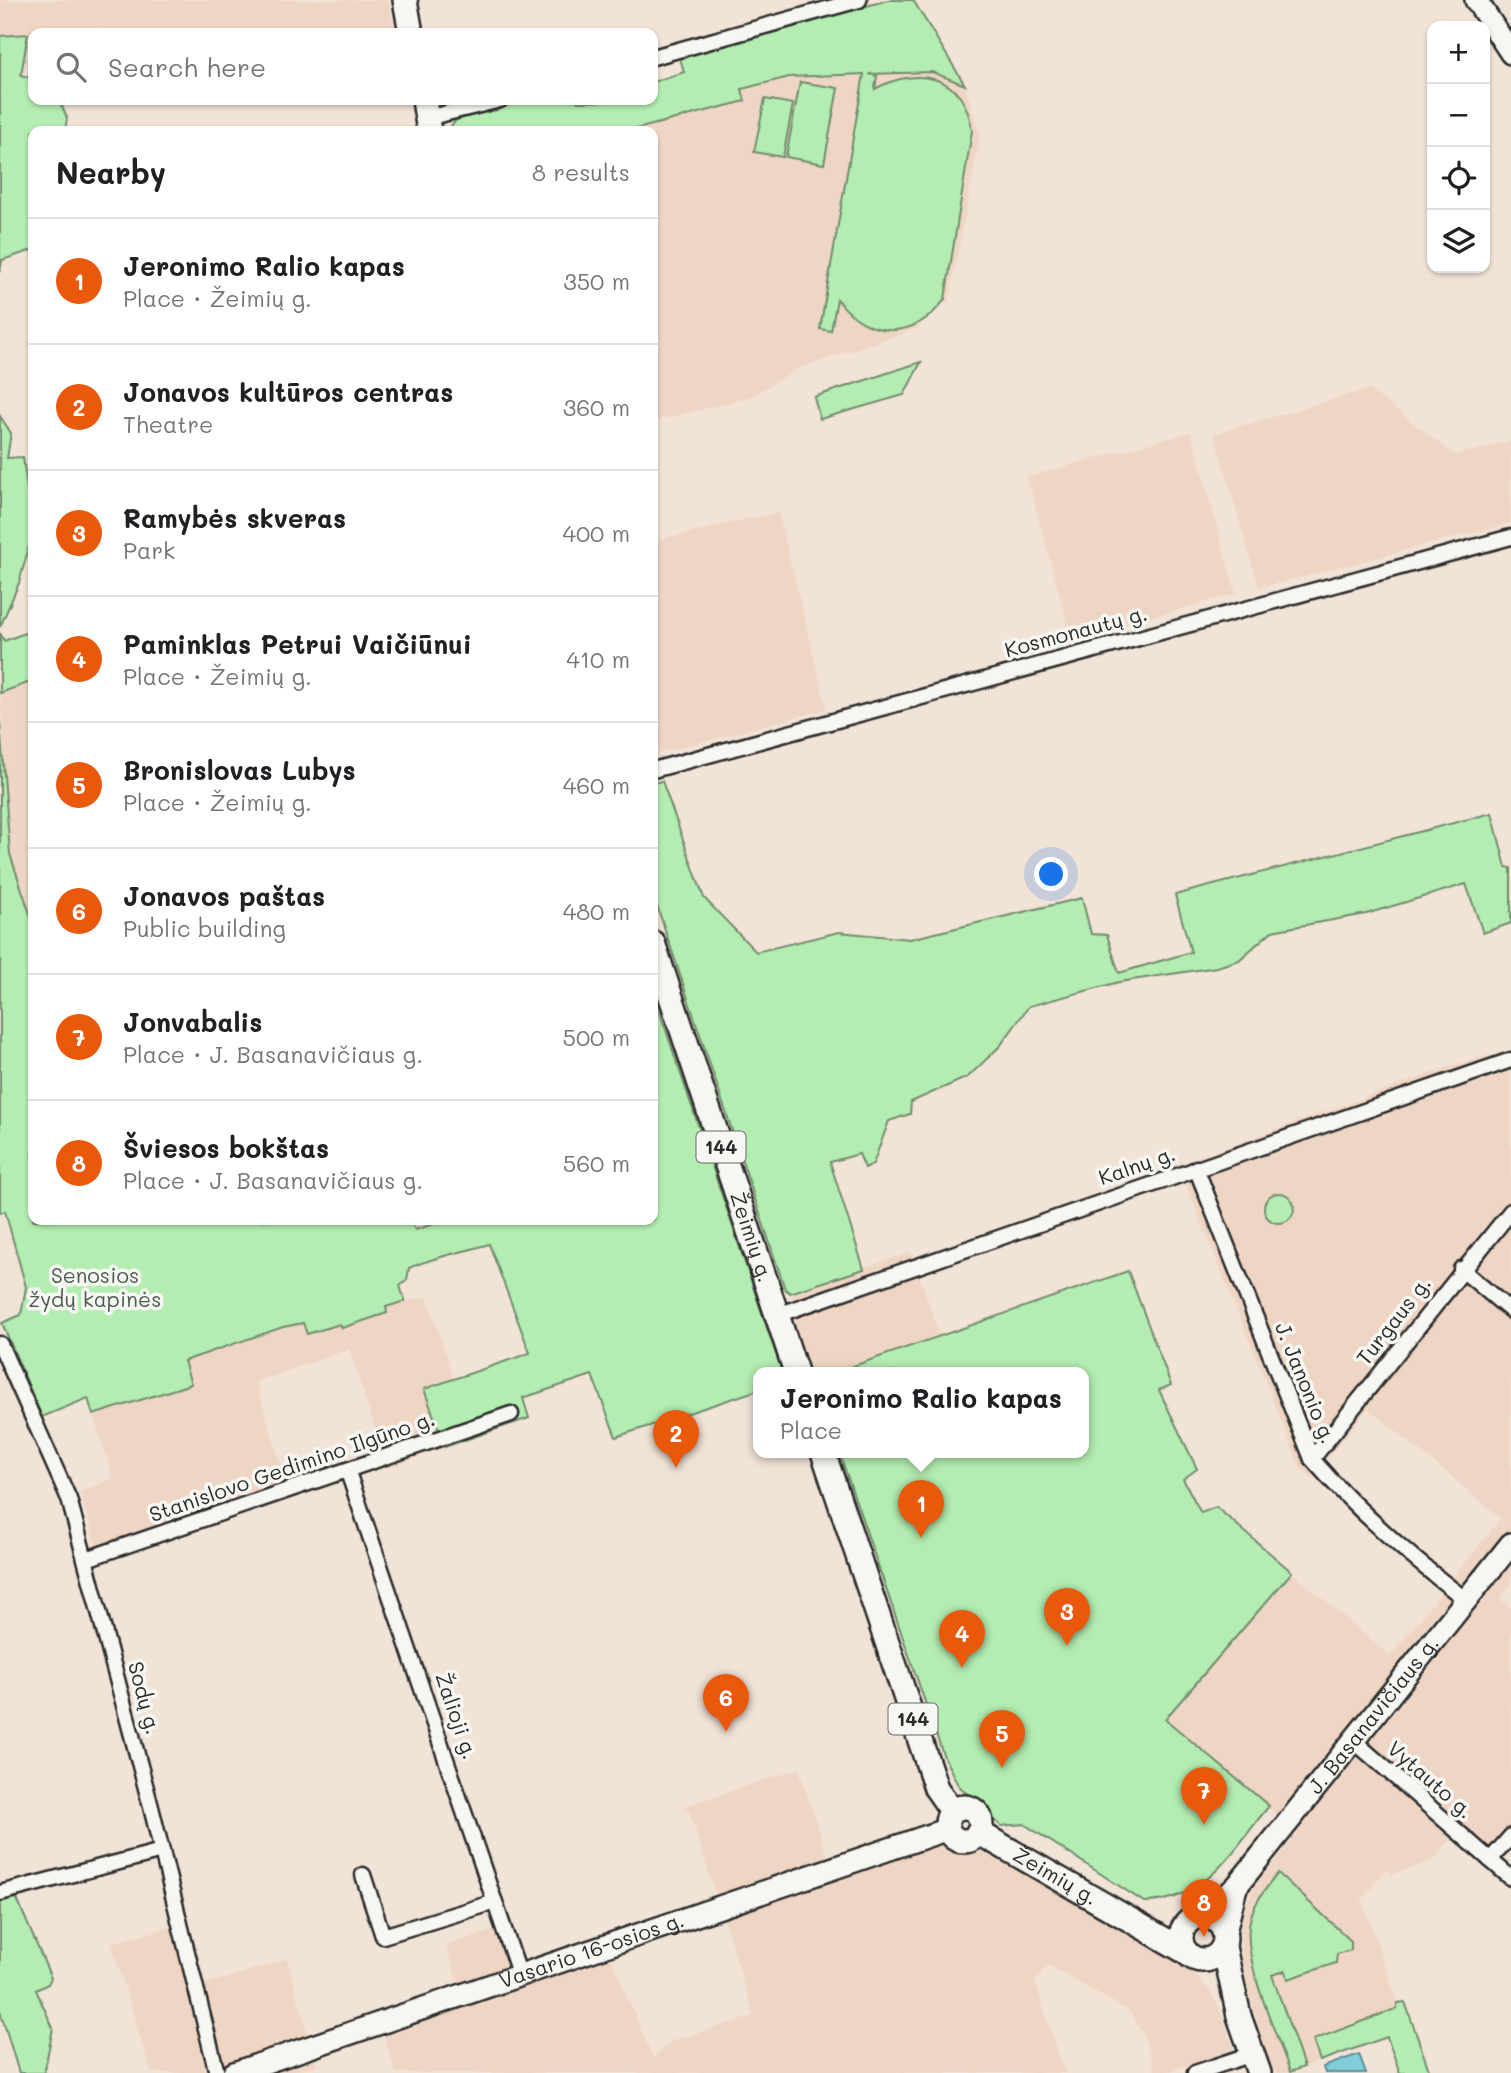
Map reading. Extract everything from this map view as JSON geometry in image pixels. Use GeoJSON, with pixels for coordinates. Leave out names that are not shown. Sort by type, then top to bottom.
{"type":"FeatureCollection","features":[{"type":"Feature","properties":{"kind":"main road"},"geometry":{"type":"LineString","coordinates":[[405,0],[410,28]]}},
{"type":"Feature","properties":{"kind":"main road"},"geometry":{"type":"LineString","coordinates":[[1476,0],[1511,53]]}},
{"type":"Feature","properties":{"kind":"main road","name":"Žeimių g."},"geometry":{"type":"LineString","coordinates":[[658,958],[794,1367]]}},
{"type":"Feature","properties":{"kind":"main road","name":"144"},"geometry":{"type":"LineString","coordinates":[[825,1458],[936,1788],[950,1820]]}},
{"type":"Feature","properties":{"kind":"main road","name":"J. Basanavičiaus g."},"geometry":{"type":"LineString","coordinates":[[1196,1918],[1236,1887],[1511,1544]]}},
{"type":"Feature","properties":{"kind":"main road","name":"Žeimių g."},"geometry":{"type":"LineString","coordinates":[[950,1820],[960,1840],[970,1839],[978,1832],[1192,1956]]}},
{"type":"Feature","properties":{"kind":"main road","name":"Vasario 16-osios g."},"geometry":{"type":"LineString","coordinates":[[234,2073],[520,1976],[950,1820]]}},
{"type":"Feature","properties":{"kind":"main road","name":"J. Basanavičiaus g."},"geometry":{"type":"LineString","coordinates":[[1224,1940],[1236,1887]]}},
{"type":"Feature","properties":{"kind":"main road"},"geometry":{"type":"LineString","coordinates":[[1239,2016],[1192,1956],[1182,1932],[1196,1918],[1217,1920],[1224,1940],[1239,2016],[1255,2063]]}},
{"type":"Feature","properties":{"kind":"main road","name":"Žeimių g."},"geometry":{"type":"LineString","coordinates":[[1131,1920],[1196,1918]]}},
{"type":"Feature","properties":{"kind":"main road"},"geometry":{"type":"LineString","coordinates":[[1192,1956],[1213,1958],[1224,1940]]}},
{"type":"Feature","properties":{"kind":"street"},"geometry":{"type":"LineString","coordinates":[[658,56],[859,0]]}},
{"type":"Feature","properties":{"kind":"street"},"geometry":{"type":"LineString","coordinates":[[427,116],[477,105]]}},
{"type":"Feature","properties":{"kind":"street","name":"Kosmonautų g."},"geometry":{"type":"LineString","coordinates":[[658,769],[1511,537]]}},
{"type":"Feature","properties":{"kind":"street","name":"Kalnų g."},"geometry":{"type":"LineString","coordinates":[[777,1315],[1511,1060]]}},
{"type":"Feature","properties":{"kind":"street","name":"J. Janonio g."},"geometry":{"type":"LineString","coordinates":[[1196,1168],[1312,1459],[1338,1489],[1406,1553],[1466,1600]]}},
{"type":"Feature","properties":{"kind":"street","name":"Turgaus g."},"geometry":{"type":"LineString","coordinates":[[1312,1459],[1461,1269],[1511,1211]]}},
{"type":"Feature","properties":{"kind":"street"},"geometry":{"type":"LineString","coordinates":[[1461,1269],[1511,1311]]}},
{"type":"Feature","properties":{"kind":"street","name":"Sodų g."},"geometry":{"type":"LineString","coordinates":[[0,1344],[68,1499],[86,1559],[217,2073]]}},
{"type":"Feature","properties":{"kind":"street","name":"Stanislovo Gedimino Ilgūno g."},"geometry":{"type":"LineString","coordinates":[[86,1559],[348,1472],[511,1414]]}},
{"type":"Feature","properties":{"kind":"street","name":"Žalioji g."},"geometry":{"type":"LineString","coordinates":[[348,1472],[520,1976]]}},
{"type":"Feature","properties":{"kind":"street","name":"Vytauto g."},"geometry":{"type":"LineString","coordinates":[[1354,1741],[1511,1878]]}},
{"type":"Feature","properties":{"kind":"street"},"geometry":{"type":"LineString","coordinates":[[1490,1860],[1511,1836]]}},
{"type":"Feature","properties":{"kind":"street"},"geometry":{"type":"LineString","coordinates":[[0,1893],[162,1851]]}},
{"type":"Feature","properties":{"kind":"street"},"geometry":{"type":"LineString","coordinates":[[363,1875],[383,1936],[495,1902]]}},
{"type":"Feature","properties":{"kind":"street"},"geometry":{"type":"LineString","coordinates":[[1195,2073],[1255,2063]]}},
{"type":"Feature","properties":{"kind":"shaded area"},"geometry":{"type":"Polygon","coordinates":[[[0,0],[389,0],[394,28],[28,28],[28,34],[0,36],[0,0]]]}},
{"type":"Feature","properties":{"kind":"shaded area"},"geometry":{"type":"Polygon","coordinates":[[[932,72],[965,85],[980,136],[949,300],[916,329],[799,368],[750,397],[658,421],[658,126],[645,126],[744,101],[742,89],[789,77],[932,72]]]}},
{"type":"Feature","properties":{"kind":"shaded area"},"geometry":{"type":"Polygon","coordinates":[[[1369,389],[1455,455],[1511,441],[1511,523],[1259,588],[1214,434],[1369,389]]]}},
{"type":"Feature","properties":{"kind":"shaded area"},"geometry":{"type":"Polygon","coordinates":[[[1191,432],[1236,594],[1072,639],[1027,477],[1191,432]]]}},
{"type":"Feature","properties":{"kind":"shaded area"},"geometry":{"type":"Polygon","coordinates":[[[778,512],[827,709],[658,754],[658,540],[778,512]]]}},
{"type":"Feature","properties":{"kind":"shaded area"},"geometry":{"type":"Polygon","coordinates":[[[28,683],[28,908],[10,854],[0,693],[28,683]]]}},
{"type":"Feature","properties":{"kind":"shaded area"},"geometry":{"type":"Polygon","coordinates":[[[1511,1050],[1511,1585],[1500,1599],[1511,1608],[1511,1845],[1492,1866],[1456,1835],[1433,1860],[1392,1875],[1386,1869],[1362,1900],[1398,2003],[1396,2009],[1313,2040],[1320,2061],[1290,2073],[1277,2073],[1269,2063],[1246,1984],[1241,1953],[1240,1917],[1253,1888],[1298,1833],[1165,1720],[1292,1572],[1390,1656],[1501,1518],[1368,1408],[1312,1478],[1300,1467],[1178,1165],[1454,1065],[1511,1050]]]}},
{"type":"Feature","properties":{"kind":"shaded area"},"geometry":{"type":"Polygon","coordinates":[[[911,1252],[940,1335],[850,1367],[810,1367],[794,1323],[798,1315],[790,1293],[911,1252]]]}},
{"type":"Feature","properties":{"kind":"shaded area"},"geometry":{"type":"Polygon","coordinates":[[[427,1296],[454,1379],[425,1389],[445,1447],[388,1468],[349,1349],[256,1382],[287,1484],[97,1549],[80,1492],[113,1478],[93,1415],[191,1384],[183,1362],[283,1327],[303,1323],[308,1334],[340,1323],[342,1328],[387,1312],[386,1308],[427,1296]]]}},
{"type":"Feature","properties":{"kind":"shaded area"},"geometry":{"type":"Polygon","coordinates":[[[799,1769],[835,1879],[936,1846],[968,1845],[984,1851],[1191,1971],[1210,1991],[1220,2009],[1234,2050],[1164,2073],[1155,2073],[1145,2038],[1130,2012],[1048,1965],[1035,1982],[1065,2073],[396,2073],[383,2034],[465,2005],[446,1946],[494,1930],[514,1989],[611,1958],[653,2058],[672,2041],[754,2016],[690,1813],[682,1807],[799,1769]]]}},
{"type":"Feature","properties":{"kind":"shaded area"},"geometry":{"type":"Polygon","coordinates":[[[187,1923],[204,1985],[287,1959],[317,2065],[291,2073],[151,2073],[111,1943],[187,1923]]]}},
{"type":"Feature","properties":{"kind":"green space"},"geometry":{"type":"Polygon","coordinates":[[[888,0],[913,0],[965,85],[932,72],[869,74],[877,76],[875,89],[907,78],[937,80],[960,97],[968,112],[972,131],[945,299],[933,313],[906,328],[877,328],[849,312],[837,299],[831,331],[820,329],[864,74],[789,77],[742,89],[745,101],[648,126],[451,126],[456,120],[508,105],[658,105],[658,80],[684,72],[680,58],[888,0]]]}},
{"type":"Feature","properties":{"kind":"green space"},"geometry":{"type":"Polygon","coordinates":[[[28,34],[21,75],[28,77],[28,105],[61,105],[67,118],[66,126],[28,126],[28,252],[2,260],[0,272],[0,36],[28,34]]]}},
{"type":"Feature","properties":{"kind":"green space"},"geometry":{"type":"Polygon","coordinates":[[[800,82],[838,88],[824,164],[786,157],[800,82]]]}},
{"type":"Feature","properties":{"kind":"green space"},"geometry":{"type":"Polygon","coordinates":[[[765,99],[793,104],[783,157],[754,152],[765,99]]]}},
{"type":"Feature","properties":{"kind":"green space"},"geometry":{"type":"Polygon","coordinates":[[[921,362],[904,395],[820,419],[814,397],[921,362]]]}},
{"type":"Feature","properties":{"kind":"green space"},"geometry":{"type":"Polygon","coordinates":[[[0,416],[11,433],[7,458],[23,457],[28,494],[28,550],[19,583],[0,627],[0,416]]]}},
{"type":"Feature","properties":{"kind":"green space"},"geometry":{"type":"Polygon","coordinates":[[[28,632],[28,683],[0,693],[0,633],[4,641],[28,632]]]}},
{"type":"Feature","properties":{"kind":"green space","name":"Senosios žydų kapinės"},"geometry":{"type":"Polygon","coordinates":[[[0,722],[10,854],[28,908],[28,1225],[413,1225],[415,1230],[430,1225],[658,1225],[658,1007],[780,1367],[753,1367],[753,1392],[616,1437],[592,1375],[523,1398],[529,1418],[445,1447],[424,1389],[530,1353],[489,1244],[409,1268],[407,1280],[400,1286],[405,1301],[386,1307],[387,1313],[342,1328],[340,1324],[307,1334],[303,1323],[283,1327],[184,1361],[191,1384],[93,1415],[88,1398],[42,1417],[2,1323],[21,1315],[26,1287],[5,1211],[0,1213],[0,722]]]}},
{"type":"Feature","properties":{"kind":"green space"},"geometry":{"type":"Polygon","coordinates":[[[662,781],[704,898],[756,952],[839,932],[910,939],[1082,898],[1091,934],[1107,935],[1119,973],[1191,952],[1175,895],[1492,813],[1506,867],[1511,868],[1511,923],[1483,933],[1466,884],[1366,914],[1272,931],[1239,960],[1217,967],[1119,982],[1029,1006],[1000,1046],[968,1077],[911,1102],[910,1114],[889,1121],[873,1164],[865,1168],[859,1154],[830,1162],[864,1269],[790,1293],[785,1289],[658,909],[658,782],[662,781]]]}},
{"type":"Feature","properties":{"kind":"green space"},"geometry":{"type":"Polygon","coordinates":[[[1279,1193],[1290,1197],[1294,1208],[1290,1219],[1279,1223],[1268,1219],[1264,1208],[1268,1197],[1279,1193]]]}},
{"type":"Feature","properties":{"kind":"green space"},"geometry":{"type":"Polygon","coordinates":[[[1128,1271],[1171,1385],[1159,1390],[1197,1469],[1183,1479],[1201,1513],[1216,1507],[1292,1572],[1165,1719],[1269,1806],[1217,1870],[1202,1883],[1166,1900],[1144,1902],[1024,1824],[1001,1826],[958,1785],[944,1757],[841,1458],[1089,1458],[1089,1367],[850,1367],[1128,1271]]]}},
{"type":"Feature","properties":{"kind":"green space"},"geometry":{"type":"Polygon","coordinates":[[[1278,1873],[1351,1941],[1351,1950],[1337,1954],[1336,1963],[1288,1979],[1285,1971],[1272,1975],[1304,2067],[1290,2072],[1255,1976],[1249,1937],[1250,1920],[1255,1907],[1278,1873]]]}},
{"type":"Feature","properties":{"kind":"green space"},"geometry":{"type":"Polygon","coordinates":[[[10,1896],[17,1899],[51,1978],[48,1984],[36,1990],[53,2028],[44,2073],[19,2073],[0,2010],[0,1899],[10,1896]]]}},
{"type":"Feature","properties":{"kind":"green space"},"geometry":{"type":"Polygon","coordinates":[[[1405,2002],[1430,2073],[1400,2073],[1387,2037],[1320,2061],[1313,2040],[1396,2009],[1398,2003],[1405,2002]]]}},
{"type":"Feature","properties":{"kind":"water"},"geometry":{"type":"Polygon","coordinates":[[[1359,2054],[1366,2073],[1325,2073],[1323,2067],[1359,2054]]]}},
{"type":"Feature","properties":{"kind":"place","name":"Jonavos kultūros centras"},"geometry":{"type":"Point","coordinates":[676,1468]}},
{"type":"Feature","properties":{"kind":"place","name":"Jeronimo Ralio kapas"},"geometry":{"type":"Point","coordinates":[921,1538]}},
{"type":"Feature","properties":{"kind":"place","name":"Ramybės skveras"},"geometry":{"type":"Point","coordinates":[1067,1646]}},
{"type":"Feature","properties":{"kind":"place","name":"Paminklas Petrui Vaičiūnui"},"geometry":{"type":"Point","coordinates":[962,1668]}},
{"type":"Feature","properties":{"kind":"place","name":"Jonavos paštas"},"geometry":{"type":"Point","coordinates":[726,1732]}},
{"type":"Feature","properties":{"kind":"place","name":"Bronislovas Lubys"},"geometry":{"type":"Point","coordinates":[1002,1768]}},
{"type":"Feature","properties":{"kind":"place","name":"Jonvabalis"},"geometry":{"type":"Point","coordinates":[1204,1825]}},
{"type":"Feature","properties":{"kind":"place","name":"Šviesos bokštas"},"geometry":{"type":"Point","coordinates":[1204,1937]}}]}
